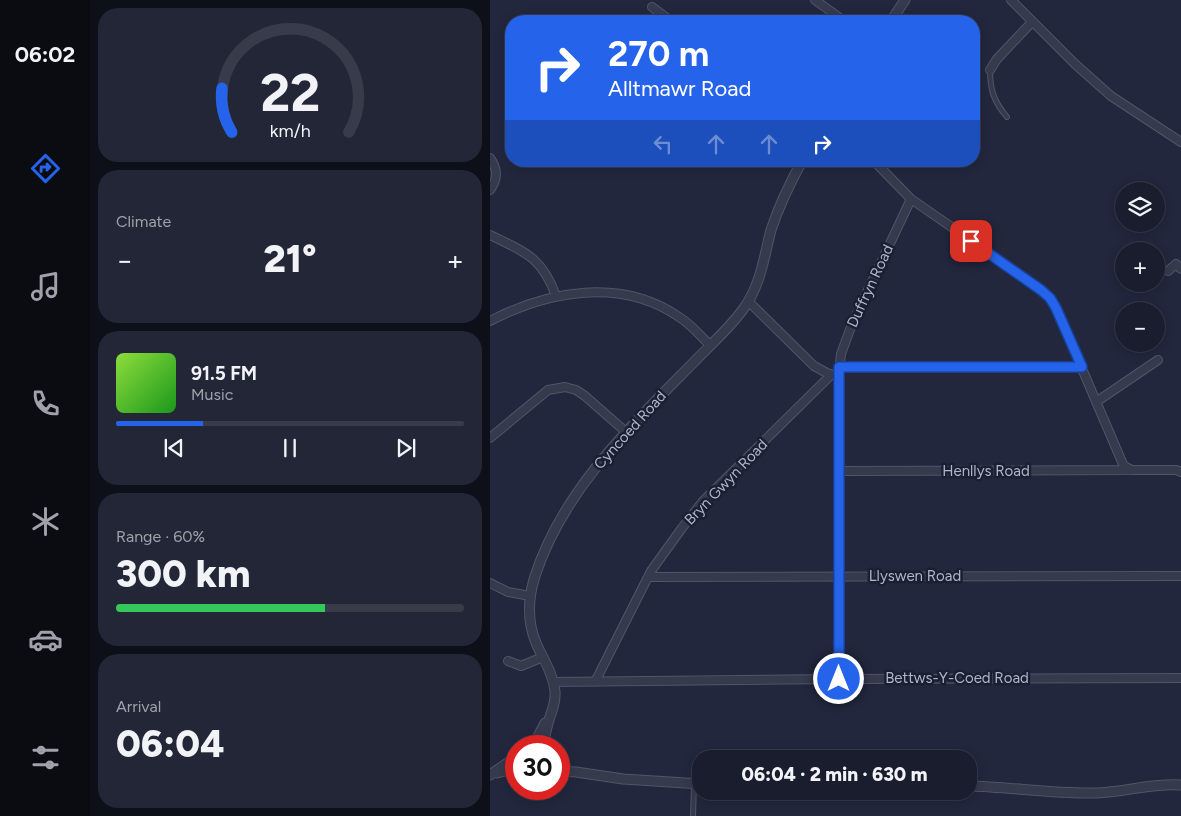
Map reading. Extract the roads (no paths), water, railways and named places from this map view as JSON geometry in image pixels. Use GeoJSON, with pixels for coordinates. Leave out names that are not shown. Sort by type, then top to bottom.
{"type":"FeatureCollection","features":[{"type":"Feature","properties":{"kind":"street"},"geometry":{"type":"LineString","coordinates":[[815,0],[836,15]]}},
{"type":"Feature","properties":{"kind":"street"},"geometry":{"type":"LineString","coordinates":[[895,15],[905,0]]}},
{"type":"Feature","properties":{"kind":"street"},"geometry":{"type":"LineString","coordinates":[[1011,0],[1075,64],[1111,96],[1181,142]]}},
{"type":"Feature","properties":{"kind":"street"},"geometry":{"type":"LineString","coordinates":[[652,7],[663,15]]}},
{"type":"Feature","properties":{"kind":"street"},"geometry":{"type":"LineString","coordinates":[[990,70],[997,59],[1032,22]]}},
{"type":"Feature","properties":{"kind":"street"},"geometry":{"type":"LineString","coordinates":[[490,158],[494,164],[497,176],[490,190]]}},
{"type":"Feature","properties":{"kind":"street","name":"Cyncoed Road"},"geometry":{"type":"LineString","coordinates":[[546,735],[555,703],[554,682],[530,626],[530,596],[540,562],[565,513],[585,481],[626,432],[739,316],[749,302],[760,277],[771,231],[781,204],[799,167]]}},
{"type":"Feature","properties":{"kind":"street"},"geometry":{"type":"LineString","coordinates":[[880,167],[911,199],[1050,298],[1082,367],[1122,462],[1124,466],[1132,470]]}},
{"type":"Feature","properties":{"kind":"street","name":"Duffryn Road"},"geometry":{"type":"LineString","coordinates":[[839,679],[839,471],[835,375],[852,324],[911,199]]}},
{"type":"Feature","properties":{"kind":"street"},"geometry":{"type":"LineString","coordinates":[[490,235],[536,260],[550,280],[556,296]]}},
{"type":"Feature","properties":{"kind":"street"},"geometry":{"type":"LineString","coordinates":[[1168,271],[1176,264],[1181,269]]}},
{"type":"Feature","properties":{"kind":"street"},"geometry":{"type":"LineString","coordinates":[[490,320],[530,303],[556,296],[606,293],[635,297],[660,306],[680,318],[710,345]]}},
{"type":"Feature","properties":{"kind":"street"},"geometry":{"type":"LineString","coordinates":[[749,302],[814,366],[835,375]]}},
{"type":"Feature","properties":{"kind":"street"},"geometry":{"type":"LineString","coordinates":[[1096,402],[1158,360]]}},
{"type":"Feature","properties":{"kind":"street"},"geometry":{"type":"LineString","coordinates":[[839,367],[1082,367]]}},
{"type":"Feature","properties":{"kind":"street","name":"Bryn Gwyn Road"},"geometry":{"type":"LineString","coordinates":[[595,682],[648,577],[700,505],[835,375]]}},
{"type":"Feature","properties":{"kind":"street"},"geometry":{"type":"LineString","coordinates":[[490,438],[548,390],[565,388],[576,390],[585,396],[626,432]]}},
{"type":"Feature","properties":{"kind":"street","name":"Henllys Road"},"geometry":{"type":"LineString","coordinates":[[839,471],[1176,470],[1181,472]]}},
{"type":"Feature","properties":{"kind":"street","name":"Llyswen Road"},"geometry":{"type":"LineString","coordinates":[[648,577],[838,575],[1181,576]]}},
{"type":"Feature","properties":{"kind":"street"},"geometry":{"type":"LineString","coordinates":[[490,583],[508,592],[530,596]]}},
{"type":"Feature","properties":{"kind":"street"},"geometry":{"type":"LineString","coordinates":[[508,661],[521,666],[543,657]]}},
{"type":"Feature","properties":{"kind":"street","name":"Bettws-Y-Coed Road"},"geometry":{"type":"LineString","coordinates":[[554,682],[1181,678]]}},
{"type":"Feature","properties":{"kind":"street","name":"Cyncoed Road"},"geometry":{"type":"LineString","coordinates":[[539,735],[545,723],[549,720]]}},
{"type":"Feature","properties":{"kind":"street"},"geometry":{"type":"LineString","coordinates":[[490,775],[505,765]]}},
{"type":"Feature","properties":{"kind":"street"},"geometry":{"type":"LineString","coordinates":[[570,769],[576,772]]}},
{"type":"Feature","properties":{"kind":"street"},"geometry":{"type":"LineString","coordinates":[[490,775],[505,771]]}},
{"type":"Feature","properties":{"kind":"street"},"geometry":{"type":"LineString","coordinates":[[570,772],[623,779],[692,784]]}},
{"type":"Feature","properties":{"kind":"street"},"geometry":{"type":"LineString","coordinates":[[977,786],[1082,793],[1111,792],[1160,785],[1181,785]]}},
{"type":"Feature","properties":{"kind":"lane"},"geometry":{"type":"LineString","coordinates":[[990,70],[992,98],[1007,117]]}},
{"type":"Feature","properties":{"kind":"lane"},"geometry":{"type":"LineString","coordinates":[[693,816],[696,800]]}}]}
